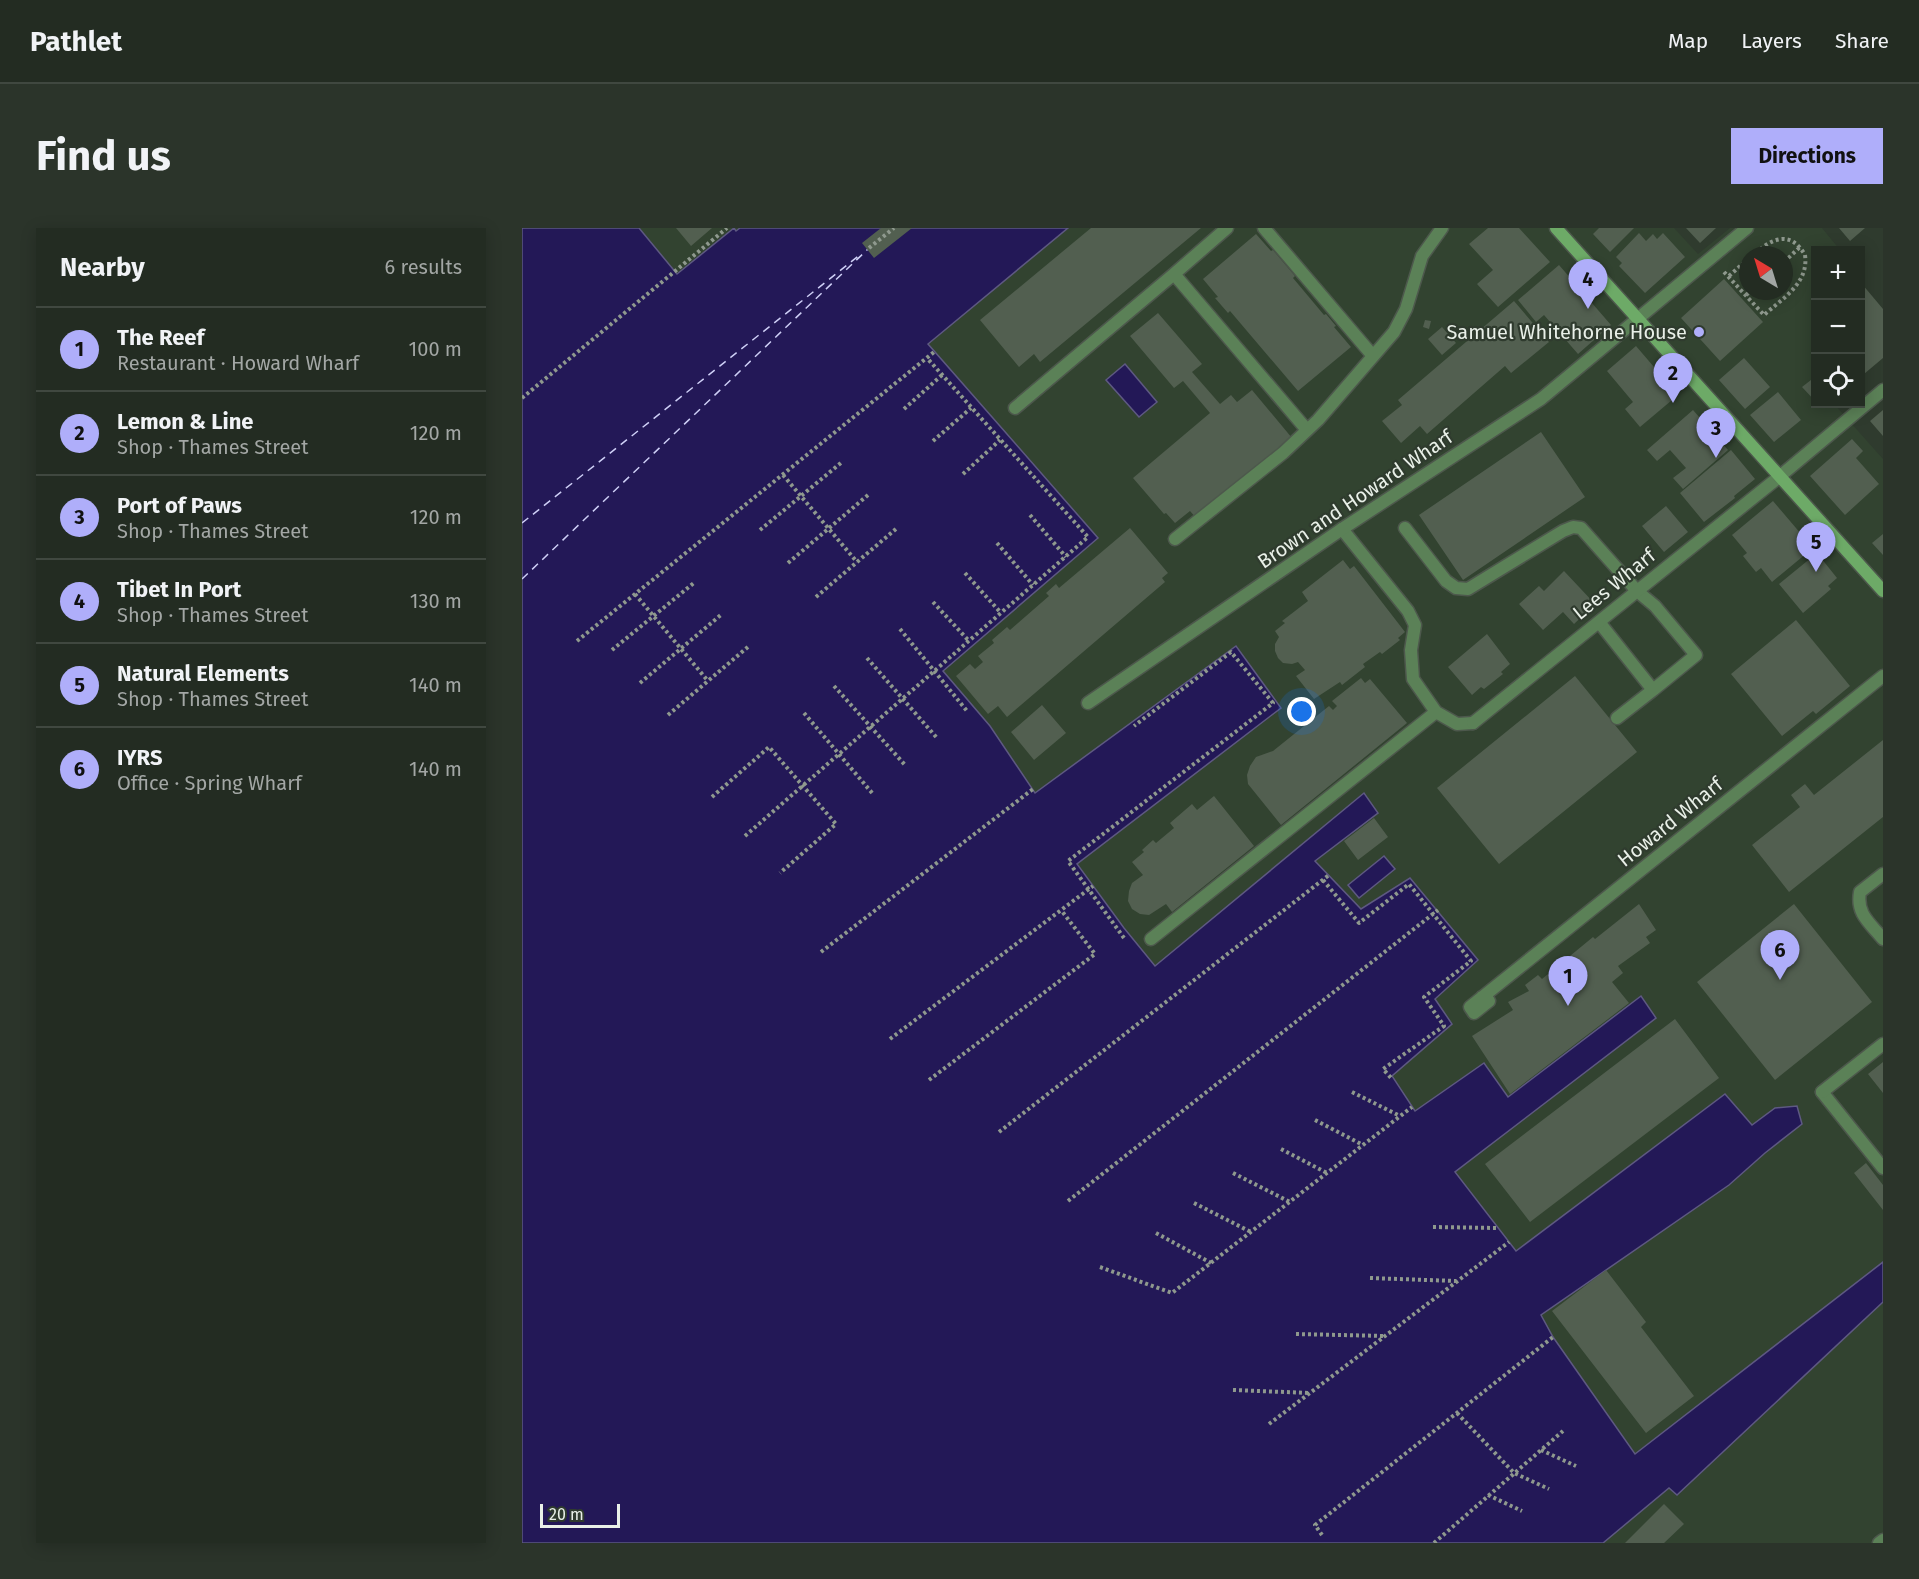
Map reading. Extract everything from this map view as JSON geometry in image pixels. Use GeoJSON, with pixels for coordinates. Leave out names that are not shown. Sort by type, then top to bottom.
{"type":"FeatureCollection","features":[{"type":"Feature","properties":{"kind":"main road"},"geometry":{"type":"LineString","coordinates":[[1556,228],[1883,591]]}},
{"type":"Feature","properties":{"kind":"street"},"geometry":{"type":"LineString","coordinates":[[1015,408],[1227,228]]}},
{"type":"Feature","properties":{"kind":"street"},"geometry":{"type":"LineString","coordinates":[[1264,228],[1373,356]]}},
{"type":"Feature","properties":{"kind":"street"},"geometry":{"type":"LineString","coordinates":[[1175,539],[1283,453],[1318,420],[1394,332],[1406,309],[1422,256],[1442,228]]}},
{"type":"Feature","properties":{"kind":"street","name":"Brown and Howard Wharf"},"geometry":{"type":"LineString","coordinates":[[1088,703],[1342,529],[1541,399],[1747,228]]}},
{"type":"Feature","properties":{"kind":"street"},"geometry":{"type":"LineString","coordinates":[[1174,274],[1307,430]]}},
{"type":"Feature","properties":{"kind":"street","name":"Lees Wharf"},"geometry":{"type":"LineString","coordinates":[[1436,712],[1457,723],[1473,723],[1779,477],[1883,390]]}},
{"type":"Feature","properties":{"kind":"street"},"geometry":{"type":"LineString","coordinates":[[1405,528],[1446,581],[1456,588],[1468,589],[1563,531],[1573,526],[1581,528],[1637,591],[1655,606],[1696,655],[1617,718]]}},
{"type":"Feature","properties":{"kind":"street"},"geometry":{"type":"LineString","coordinates":[[1151,939],[1436,712],[1413,679],[1411,650],[1415,625],[1408,611],[1342,529]]}},
{"type":"Feature","properties":{"kind":"street"},"geometry":{"type":"LineString","coordinates":[[1599,622],[1653,690]]}},
{"type":"Feature","properties":{"kind":"street","name":"Howard Wharf"},"geometry":{"type":"LineString","coordinates":[[1482,997],[1883,676]]}},
{"type":"Feature","properties":{"kind":"street"},"geometry":{"type":"LineString","coordinates":[[1883,874],[1860,892],[1858,902],[1861,911],[1883,939]]}},
{"type":"Feature","properties":{"kind":"street"},"geometry":{"type":"LineString","coordinates":[[1883,1044],[1822,1092],[1883,1168]]}},
{"type":"Feature","properties":{"kind":"street"},"geometry":{"type":"LineString","coordinates":[[1879,1543],[1883,1540]]}},
{"type":"Feature","properties":{"kind":"path"},"geometry":{"type":"LineString","coordinates":[[522,398],[727,228]]}},
{"type":"Feature","properties":{"kind":"path"},"geometry":{"type":"LineString","coordinates":[[869,248],[894,228]]}},
{"type":"Feature","properties":{"kind":"path"},"geometry":{"type":"LineString","coordinates":[[1763,246],[1776,239],[1794,241],[1800,247],[1805,255],[1805,273],[1793,288]]}},
{"type":"Feature","properties":{"kind":"path"},"geometry":{"type":"LineString","coordinates":[[1793,254],[1800,247]]}},
{"type":"Feature","properties":{"kind":"path"},"geometry":{"type":"LineString","coordinates":[[1739,267],[1729,276],[1739,287]]}},
{"type":"Feature","properties":{"kind":"path"},"geometry":{"type":"LineString","coordinates":[[1750,300],[1764,315],[1780,300]]}},
{"type":"Feature","properties":{"kind":"path"},"geometry":{"type":"LineString","coordinates":[[577,641],[934,352]]}},
{"type":"Feature","properties":{"kind":"path"},"geometry":{"type":"LineString","coordinates":[[745,837],[1088,537],[927,358]]}},
{"type":"Feature","properties":{"kind":"path"},"geometry":{"type":"LineString","coordinates":[[904,409],[942,375]]}},
{"type":"Feature","properties":{"kind":"path"},"geometry":{"type":"LineString","coordinates":[[933,441],[971,408]]}},
{"type":"Feature","properties":{"kind":"path"},"geometry":{"type":"LineString","coordinates":[[963,474],[1000,440]]}},
{"type":"Feature","properties":{"kind":"path"},"geometry":{"type":"LineString","coordinates":[[760,530],[842,462]]}},
{"type":"Feature","properties":{"kind":"path"},"geometry":{"type":"LineString","coordinates":[[783,475],[857,562]]}},
{"type":"Feature","properties":{"kind":"path"},"geometry":{"type":"LineString","coordinates":[[788,563],[868,495]]}},
{"type":"Feature","properties":{"kind":"path"},"geometry":{"type":"LineString","coordinates":[[1030,515],[1066,557]]}},
{"type":"Feature","properties":{"kind":"path"},"geometry":{"type":"LineString","coordinates":[[816,597],[897,528]]}},
{"type":"Feature","properties":{"kind":"path"},"geometry":{"type":"LineString","coordinates":[[997,543],[1033,585]]}},
{"type":"Feature","properties":{"kind":"path"},"geometry":{"type":"LineString","coordinates":[[965,573],[1001,613]]}},
{"type":"Feature","properties":{"kind":"path"},"geometry":{"type":"LineString","coordinates":[[612,650],[695,582]]}},
{"type":"Feature","properties":{"kind":"path"},"geometry":{"type":"LineString","coordinates":[[635,594],[708,681]]}},
{"type":"Feature","properties":{"kind":"path"},"geometry":{"type":"LineString","coordinates":[[933,602],[969,641]]}},
{"type":"Feature","properties":{"kind":"path"},"geometry":{"type":"LineString","coordinates":[[640,683],[722,614]]}},
{"type":"Feature","properties":{"kind":"path"},"geometry":{"type":"LineString","coordinates":[[900,629],[967,711]]}},
{"type":"Feature","properties":{"kind":"path"},"geometry":{"type":"LineString","coordinates":[[668,715],[750,646]]}},
{"type":"Feature","properties":{"kind":"path"},"geometry":{"type":"LineString","coordinates":[[1124,938],[1091,888],[1068,861],[1273,704],[1232,652],[1134,726]]}},
{"type":"Feature","properties":{"kind":"path"},"geometry":{"type":"LineString","coordinates":[[867,658],[937,738]]}},
{"type":"Feature","properties":{"kind":"path"},"geometry":{"type":"LineString","coordinates":[[834,686],[906,766]]}},
{"type":"Feature","properties":{"kind":"path"},"geometry":{"type":"LineString","coordinates":[[804,713],[873,794]]}},
{"type":"Feature","properties":{"kind":"path"},"geometry":{"type":"LineString","coordinates":[[712,797],[769,747],[836,824],[780,873]]}},
{"type":"Feature","properties":{"kind":"path"},"geometry":{"type":"LineString","coordinates":[[820,952],[1033,789]]}},
{"type":"Feature","properties":{"kind":"path"},"geometry":{"type":"LineString","coordinates":[[999,1132],[1329,875]]}},
{"type":"Feature","properties":{"kind":"path"},"geometry":{"type":"LineString","coordinates":[[1323,880],[1359,923],[1409,884],[1471,961],[1424,997],[1444,1026],[1383,1069],[1392,1079]]}},
{"type":"Feature","properties":{"kind":"path"},"geometry":{"type":"LineString","coordinates":[[890,1039],[1091,888]]}},
{"type":"Feature","properties":{"kind":"path"},"geometry":{"type":"LineString","coordinates":[[929,1080],[1095,954],[1061,910]]}},
{"type":"Feature","properties":{"kind":"path"},"geometry":{"type":"LineString","coordinates":[[1068,1201],[1438,910]]}},
{"type":"Feature","properties":{"kind":"path"},"geometry":{"type":"LineString","coordinates":[[1352,1092],[1400,1116]]}},
{"type":"Feature","properties":{"kind":"path"},"geometry":{"type":"LineString","coordinates":[[1100,1267],[1172,1293],[1412,1107]]}},
{"type":"Feature","properties":{"kind":"path"},"geometry":{"type":"LineString","coordinates":[[1315,1120],[1363,1145]]}},
{"type":"Feature","properties":{"kind":"path"},"geometry":{"type":"LineString","coordinates":[[1281,1149],[1327,1173]]}},
{"type":"Feature","properties":{"kind":"path"},"geometry":{"type":"LineString","coordinates":[[1233,1173],[1290,1202]]}},
{"type":"Feature","properties":{"kind":"path"},"geometry":{"type":"LineString","coordinates":[[1194,1203],[1251,1232]]}},
{"type":"Feature","properties":{"kind":"path"},"geometry":{"type":"LineString","coordinates":[[1433,1227],[1498,1228]]}},
{"type":"Feature","properties":{"kind":"path"},"geometry":{"type":"LineString","coordinates":[[1156,1233],[1211,1263]]}},
{"type":"Feature","properties":{"kind":"path"},"geometry":{"type":"LineString","coordinates":[[1269,1424],[1509,1242]]}},
{"type":"Feature","properties":{"kind":"path"},"geometry":{"type":"LineString","coordinates":[[1370,1278],[1457,1281]]}},
{"type":"Feature","properties":{"kind":"path"},"geometry":{"type":"LineString","coordinates":[[1296,1334],[1385,1336]]}},
{"type":"Feature","properties":{"kind":"path"},"geometry":{"type":"LineString","coordinates":[[1322,1535],[1315,1526],[1554,1337]]}},
{"type":"Feature","properties":{"kind":"path"},"geometry":{"type":"LineString","coordinates":[[1233,1390],[1310,1393]]}},
{"type":"Feature","properties":{"kind":"path"},"geometry":{"type":"LineString","coordinates":[[1457,1413],[1514,1473],[1550,1489]]}},
{"type":"Feature","properties":{"kind":"path"},"geometry":{"type":"LineString","coordinates":[[1434,1543],[1563,1431]]}},
{"type":"Feature","properties":{"kind":"path"},"geometry":{"type":"LineString","coordinates":[[1541,1450],[1576,1466]]}},
{"type":"Feature","properties":{"kind":"path"},"geometry":{"type":"LineString","coordinates":[[1488,1495],[1522,1511]]}},
{"type":"Feature","properties":{"kind":"shaded area"},"geometry":{"type":"Polygon","coordinates":[[[522,228],[639,228],[677,274],[734,228],[736,231],[740,228],[1068,228],[928,344],[1098,538],[943,671],[990,726],[1035,793],[1236,646],[1281,708],[1077,864],[1124,928],[1155,966],[1364,793],[1378,813],[1315,861],[1361,909],[1410,878],[1478,960],[1435,999],[1452,1024],[1392,1076],[1415,1111],[1484,1063],[1508,1097],[1641,996],[1656,1018],[1455,1172],[1516,1251],[1725,1094],[1752,1125],[1775,1108],[1797,1106],[1802,1124],[1729,1185],[1541,1315],[1553,1337],[1635,1454],[1883,1262],[1883,1302],[1677,1495],[1669,1488],[1603,1543],[522,1543],[522,228]]]}},
{"type":"Feature","properties":{"kind":"shaded area"},"geometry":{"type":"Polygon","coordinates":[[[639,228],[740,228],[736,231],[734,229],[677,274],[639,228]]]}},
{"type":"Feature","properties":{"kind":"shaded area"},"geometry":{"type":"Polygon","coordinates":[[[1068,228],[1674,228],[1698,254],[1730,228],[1822,228],[1837,246],[1811,246],[1811,408],[1838,408],[1883,459],[1883,1262],[1636,1455],[1553,1337],[1541,1315],[1729,1185],[1801,1124],[1775,1108],[1752,1125],[1725,1094],[1516,1251],[1455,1172],[1655,1018],[1640,996],[1508,1097],[1484,1063],[1415,1111],[1392,1076],[1452,1024],[1361,909],[1315,860],[1377,813],[1364,793],[1155,967],[1076,864],[1281,709],[1236,646],[1035,793],[990,726],[942,671],[928,344],[1068,228]]]}},
{"type":"Feature","properties":{"kind":"shaded area"},"geometry":{"type":"Polygon","coordinates":[[[1125,364],[1157,402],[1139,417],[1106,380],[1125,364]]]}},
{"type":"Feature","properties":{"kind":"shaded area"},"geometry":{"type":"Polygon","coordinates":[[[1384,856],[1395,869],[1359,898],[1348,885],[1384,856]]]}},
{"type":"Feature","properties":{"kind":"shaded area"},"geometry":{"type":"Polygon","coordinates":[[[1883,1302],[1883,1543],[1603,1543],[1669,1488],[1677,1495],[1883,1302]]]}},
{"type":"Feature","properties":{"kind":"building"},"geometry":{"type":"Polygon","coordinates":[[[676,228],[712,228],[691,246],[676,228]]]}},
{"type":"Feature","properties":{"kind":"building"},"geometry":{"type":"Polygon","coordinates":[[[881,228],[912,228],[874,258],[862,243],[881,228]]]}},
{"type":"Feature","properties":{"kind":"building"},"geometry":{"type":"Polygon","coordinates":[[[1091,228],[1201,228],[1040,362],[1034,354],[1019,367],[980,320],[1091,228]]]}},
{"type":"Feature","properties":{"kind":"building"},"geometry":{"type":"Polygon","coordinates":[[[1488,228],[1519,228],[1550,262],[1498,307],[1477,284],[1493,270],[1469,244],[1488,228]]]}},
{"type":"Feature","properties":{"kind":"building"},"geometry":{"type":"Polygon","coordinates":[[[1599,228],[1634,228],[1610,252],[1593,234],[1599,228]]]}},
{"type":"Feature","properties":{"kind":"building"},"geometry":{"type":"Polygon","coordinates":[[[1686,228],[1716,228],[1700,243],[1686,228]]]}},
{"type":"Feature","properties":{"kind":"building"},"geometry":{"type":"Polygon","coordinates":[[[1839,228],[1865,228],[1850,241],[1839,228]]]}},
{"type":"Feature","properties":{"kind":"building"},"geometry":{"type":"Polygon","coordinates":[[[1639,233],[1646,241],[1653,234],[1657,239],[1663,233],[1685,257],[1645,293],[1619,266],[1622,263],[1616,257],[1639,233]]]}},
{"type":"Feature","properties":{"kind":"building"},"geometry":{"type":"Polygon","coordinates":[[[1256,234],[1295,276],[1293,278],[1324,315],[1326,314],[1351,347],[1298,391],[1230,311],[1228,313],[1215,298],[1218,297],[1203,279],[1256,234]]]}},
{"type":"Feature","properties":{"kind":"building"},"geometry":{"type":"Polygon","coordinates":[[[1559,265],[1611,325],[1578,354],[1544,315],[1536,322],[1518,300],[1559,265]]]}},
{"type":"Feature","properties":{"kind":"building"},"geometry":{"type":"Polygon","coordinates":[[[1724,279],[1739,296],[1739,300],[1743,300],[1763,322],[1720,361],[1681,318],[1724,279]]]}},
{"type":"Feature","properties":{"kind":"building"},"geometry":{"type":"Polygon","coordinates":[[[1865,288],[1883,309],[1883,358],[1865,373],[1865,288]]]}},
{"type":"Feature","properties":{"kind":"building"},"geometry":{"type":"Polygon","coordinates":[[[1514,301],[1549,342],[1511,373],[1505,366],[1427,434],[1420,426],[1401,443],[1382,421],[1402,405],[1398,400],[1514,301]]]}},
{"type":"Feature","properties":{"kind":"building"},"geometry":{"type":"Polygon","coordinates":[[[1158,313],[1202,364],[1192,372],[1220,404],[1231,395],[1237,402],[1252,390],[1292,438],[1197,519],[1190,511],[1175,523],[1166,513],[1164,514],[1133,478],[1210,413],[1183,381],[1174,388],[1130,336],[1158,313]]]}},
{"type":"Feature","properties":{"kind":"building"},"geometry":{"type":"Polygon","coordinates":[[[1425,320],[1431,321],[1429,329],[1423,327],[1425,320]]]}},
{"type":"Feature","properties":{"kind":"building"},"geometry":{"type":"Polygon","coordinates":[[[1442,327],[1456,343],[1442,355],[1428,339],[1442,327]]]}},
{"type":"Feature","properties":{"kind":"building"},"geometry":{"type":"Polygon","coordinates":[[[1636,346],[1678,395],[1640,427],[1625,409],[1633,402],[1607,371],[1636,346]]]}},
{"type":"Feature","properties":{"kind":"building"},"geometry":{"type":"Polygon","coordinates":[[[1744,358],[1770,387],[1745,409],[1719,380],[1744,358]]]}},
{"type":"Feature","properties":{"kind":"building"},"geometry":{"type":"Polygon","coordinates":[[[1811,380],[1811,397],[1802,387],[1811,380]]]}},
{"type":"Feature","properties":{"kind":"building"},"geometry":{"type":"Polygon","coordinates":[[[1778,392],[1801,420],[1774,442],[1750,415],[1778,392]]]}},
{"type":"Feature","properties":{"kind":"building"},"geometry":{"type":"Polygon","coordinates":[[[1693,410],[1728,450],[1683,489],[1673,478],[1686,468],[1670,450],[1657,461],[1647,450],[1693,410]]]}},
{"type":"Feature","properties":{"kind":"building"},"geometry":{"type":"Polygon","coordinates":[[[1883,410],[1883,436],[1870,421],[1883,410]]]}},
{"type":"Feature","properties":{"kind":"building"},"geometry":{"type":"Polygon","coordinates":[[[1541,432],[1585,497],[1463,580],[1419,515],[1541,432]]]}},
{"type":"Feature","properties":{"kind":"building"},"geometry":{"type":"Polygon","coordinates":[[[1852,439],[1863,451],[1856,458],[1879,484],[1845,515],[1810,476],[1852,439]]]}},
{"type":"Feature","properties":{"kind":"building"},"geometry":{"type":"Polygon","coordinates":[[[1731,450],[1755,479],[1704,522],[1680,493],[1731,450]]]}},
{"type":"Feature","properties":{"kind":"building"},"geometry":{"type":"Polygon","coordinates":[[[1773,501],[1813,548],[1772,582],[1761,568],[1756,572],[1743,556],[1747,553],[1732,535],[1773,501]]]}},
{"type":"Feature","properties":{"kind":"building"},"geometry":{"type":"Polygon","coordinates":[[[1666,506],[1688,532],[1664,552],[1642,526],[1666,506]]]}},
{"type":"Feature","properties":{"kind":"building"},"geometry":{"type":"Polygon","coordinates":[[[1130,528],[1168,573],[1162,578],[1165,582],[1007,717],[998,706],[988,714],[956,676],[970,664],[975,669],[983,662],[978,656],[994,643],[992,640],[1007,627],[1010,630],[1049,596],[1046,593],[1056,584],[1059,588],[1130,528]]]}},
{"type":"Feature","properties":{"kind":"building"},"geometry":{"type":"Polygon","coordinates":[[[1883,534],[1883,555],[1872,543],[1883,534]]]}},
{"type":"Feature","properties":{"kind":"building"},"geometry":{"type":"Polygon","coordinates":[[[1817,553],[1837,578],[1828,586],[1831,589],[1803,613],[1779,584],[1817,553]]]}},
{"type":"Feature","properties":{"kind":"building"},"geometry":{"type":"Polygon","coordinates":[[[1343,560],[1350,569],[1354,566],[1405,632],[1398,638],[1400,640],[1382,654],[1380,652],[1363,664],[1365,667],[1342,685],[1340,682],[1314,699],[1296,676],[1305,670],[1298,662],[1283,663],[1278,658],[1275,644],[1279,637],[1275,631],[1285,623],[1282,621],[1308,601],[1302,592],[1343,560]]]}},
{"type":"Feature","properties":{"kind":"building"},"geometry":{"type":"Polygon","coordinates":[[[1564,571],[1595,604],[1574,624],[1563,612],[1543,630],[1519,604],[1539,586],[1544,591],[1564,571]]]}},
{"type":"Feature","properties":{"kind":"building"},"geometry":{"type":"Polygon","coordinates":[[[1796,620],[1850,686],[1816,714],[1813,711],[1782,736],[1731,674],[1796,620]]]}},
{"type":"Feature","properties":{"kind":"building"},"geometry":{"type":"Polygon","coordinates":[[[1487,634],[1510,664],[1501,672],[1503,674],[1472,695],[1448,667],[1487,634]]]}},
{"type":"Feature","properties":{"kind":"building"},"geometry":{"type":"Polygon","coordinates":[[[1575,676],[1637,752],[1499,864],[1437,788],[1575,676]]]}},
{"type":"Feature","properties":{"kind":"building"},"geometry":{"type":"Polygon","coordinates":[[[1361,678],[1365,683],[1370,679],[1407,723],[1281,825],[1248,784],[1247,775],[1250,766],[1256,757],[1273,751],[1329,706],[1333,710],[1337,706],[1332,701],[1361,678]]]}},
{"type":"Feature","properties":{"kind":"building"},"geometry":{"type":"Polygon","coordinates":[[[1042,705],[1066,733],[1034,760],[1011,732],[1042,705]]]}},
{"type":"Feature","properties":{"kind":"building"},"geometry":{"type":"Polygon","coordinates":[[[1883,740],[1883,817],[1789,892],[1752,845],[1800,807],[1791,795],[1805,784],[1814,795],[1883,740]]]}},
{"type":"Feature","properties":{"kind":"building"},"geometry":{"type":"Polygon","coordinates":[[[1214,796],[1254,846],[1172,912],[1166,904],[1149,915],[1140,914],[1132,909],[1128,901],[1129,891],[1132,883],[1143,875],[1132,862],[1153,840],[1156,843],[1174,828],[1170,823],[1192,804],[1197,810],[1214,796]]]}},
{"type":"Feature","properties":{"kind":"building"},"geometry":{"type":"Polygon","coordinates":[[[1374,818],[1388,837],[1358,860],[1344,841],[1374,818]]]}},
{"type":"Feature","properties":{"kind":"building"},"geometry":{"type":"Polygon","coordinates":[[[1639,904],[1656,930],[1646,937],[1650,943],[1618,966],[1623,973],[1612,982],[1629,1003],[1510,1094],[1472,1036],[1513,1010],[1508,1002],[1529,991],[1525,985],[1538,975],[1542,979],[1593,937],[1595,939],[1639,904]]]}},
{"type":"Feature","properties":{"kind":"building"},"geometry":{"type":"Polygon","coordinates":[[[1794,904],[1872,1002],[1775,1080],[1697,982],[1794,904]]]}},
{"type":"Feature","properties":{"kind":"building"},"geometry":{"type":"Polygon","coordinates":[[[1675,1019],[1719,1078],[1530,1222],[1485,1164],[1675,1019]]]}},
{"type":"Feature","properties":{"kind":"building"},"geometry":{"type":"Polygon","coordinates":[[[1883,1062],[1883,1093],[1868,1074],[1883,1062]]]}},
{"type":"Feature","properties":{"kind":"building"},"geometry":{"type":"Polygon","coordinates":[[[1866,1163],[1883,1185],[1883,1210],[1854,1173],[1866,1163]]]}},
{"type":"Feature","properties":{"kind":"building"},"geometry":{"type":"Polygon","coordinates":[[[1606,1270],[1646,1322],[1641,1327],[1694,1396],[1646,1433],[1552,1311],[1606,1270]]]}},
{"type":"Feature","properties":{"kind":"building"},"geometry":{"type":"Polygon","coordinates":[[[1664,1504],[1684,1524],[1664,1543],[1625,1543],[1664,1504]]]}},
{"type":"Feature","properties":{"kind":"ferry route"},"geometry":{"type":"LineString","coordinates":[[522,579],[868,249]]}},
{"type":"Feature","properties":{"kind":"ferry route"},"geometry":{"type":"LineString","coordinates":[[522,523],[861,254]]}},
{"type":"Feature","properties":{"kind":"place","name":"Tibet In Port"},"geometry":{"type":"Point","coordinates":[1588,309]}},
{"type":"Feature","properties":{"kind":"place","name":"Samuel Whitehorne House"},"geometry":{"type":"Point","coordinates":[1699,332]}},
{"type":"Feature","properties":{"kind":"place","name":"Lemon & Line"},"geometry":{"type":"Point","coordinates":[1673,403]}},
{"type":"Feature","properties":{"kind":"place","name":"Port of Paws"},"geometry":{"type":"Point","coordinates":[1716,458]}},
{"type":"Feature","properties":{"kind":"place","name":"Natural Elements"},"geometry":{"type":"Point","coordinates":[1816,572]}},
{"type":"Feature","properties":{"kind":"place","name":"IYRS"},"geometry":{"type":"Point","coordinates":[1780,980]}},
{"type":"Feature","properties":{"kind":"place","name":"The Reef"},"geometry":{"type":"Point","coordinates":[1568,1006]}}]}
